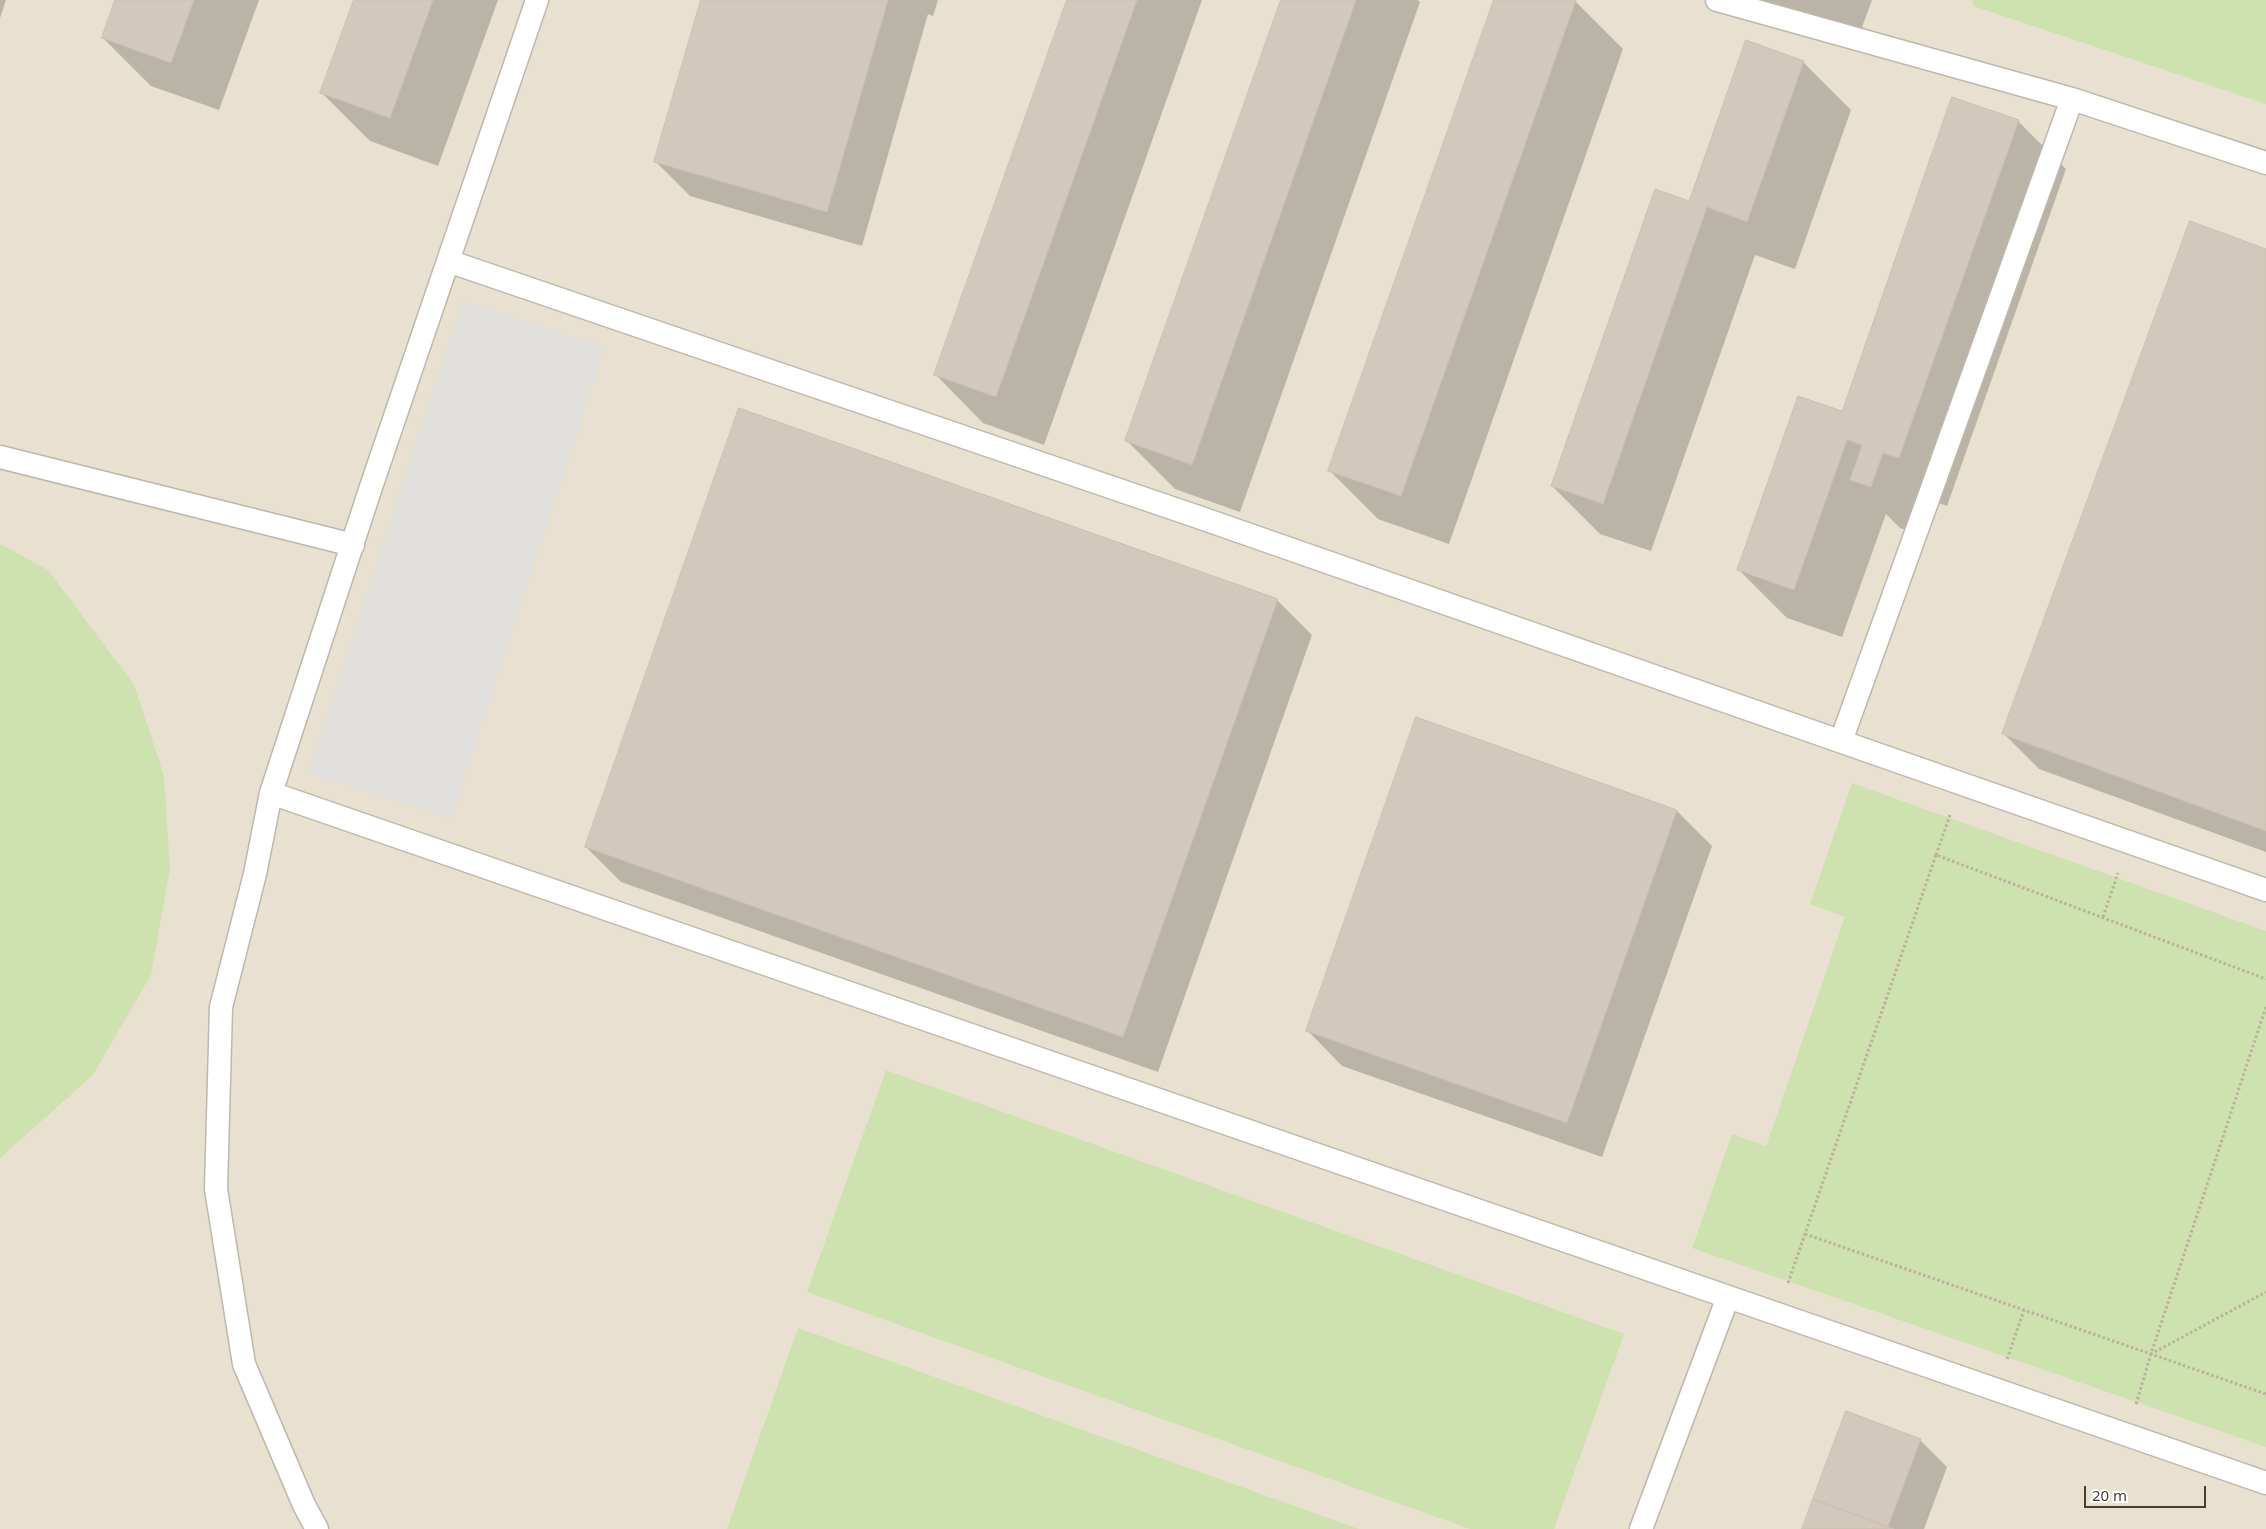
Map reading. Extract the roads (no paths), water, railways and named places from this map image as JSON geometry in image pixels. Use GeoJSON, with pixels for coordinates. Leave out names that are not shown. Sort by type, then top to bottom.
{"type":"FeatureCollection","features":[{"type":"Feature","properties":{"kind":"lane"},"geometry":{"type":"LineString","coordinates":[[317,1529],[304,1506],[244,1364],[216,1189],[221,1007],[254,874],[271,793],[352,545],[537,0]]}},
{"type":"Feature","properties":{"kind":"lane"},"geometry":{"type":"LineString","coordinates":[[1717,0],[2072,99],[2266,163]]}},
{"type":"Feature","properties":{"kind":"lane"},"geometry":{"type":"LineString","coordinates":[[1841,741],[2072,99]]}},
{"type":"Feature","properties":{"kind":"lane"},"geometry":{"type":"LineString","coordinates":[[448,261],[1195,515],[2266,890]]}},
{"type":"Feature","properties":{"kind":"lane"},"geometry":{"type":"LineString","coordinates":[[0,457],[352,545]]}},
{"type":"Feature","properties":{"kind":"lane"},"geometry":{"type":"LineString","coordinates":[[271,793],[2266,1483]]}},
{"type":"Feature","properties":{"kind":"lane"},"geometry":{"type":"LineString","coordinates":[[1641,1529],[1728,1296]]}}]}
